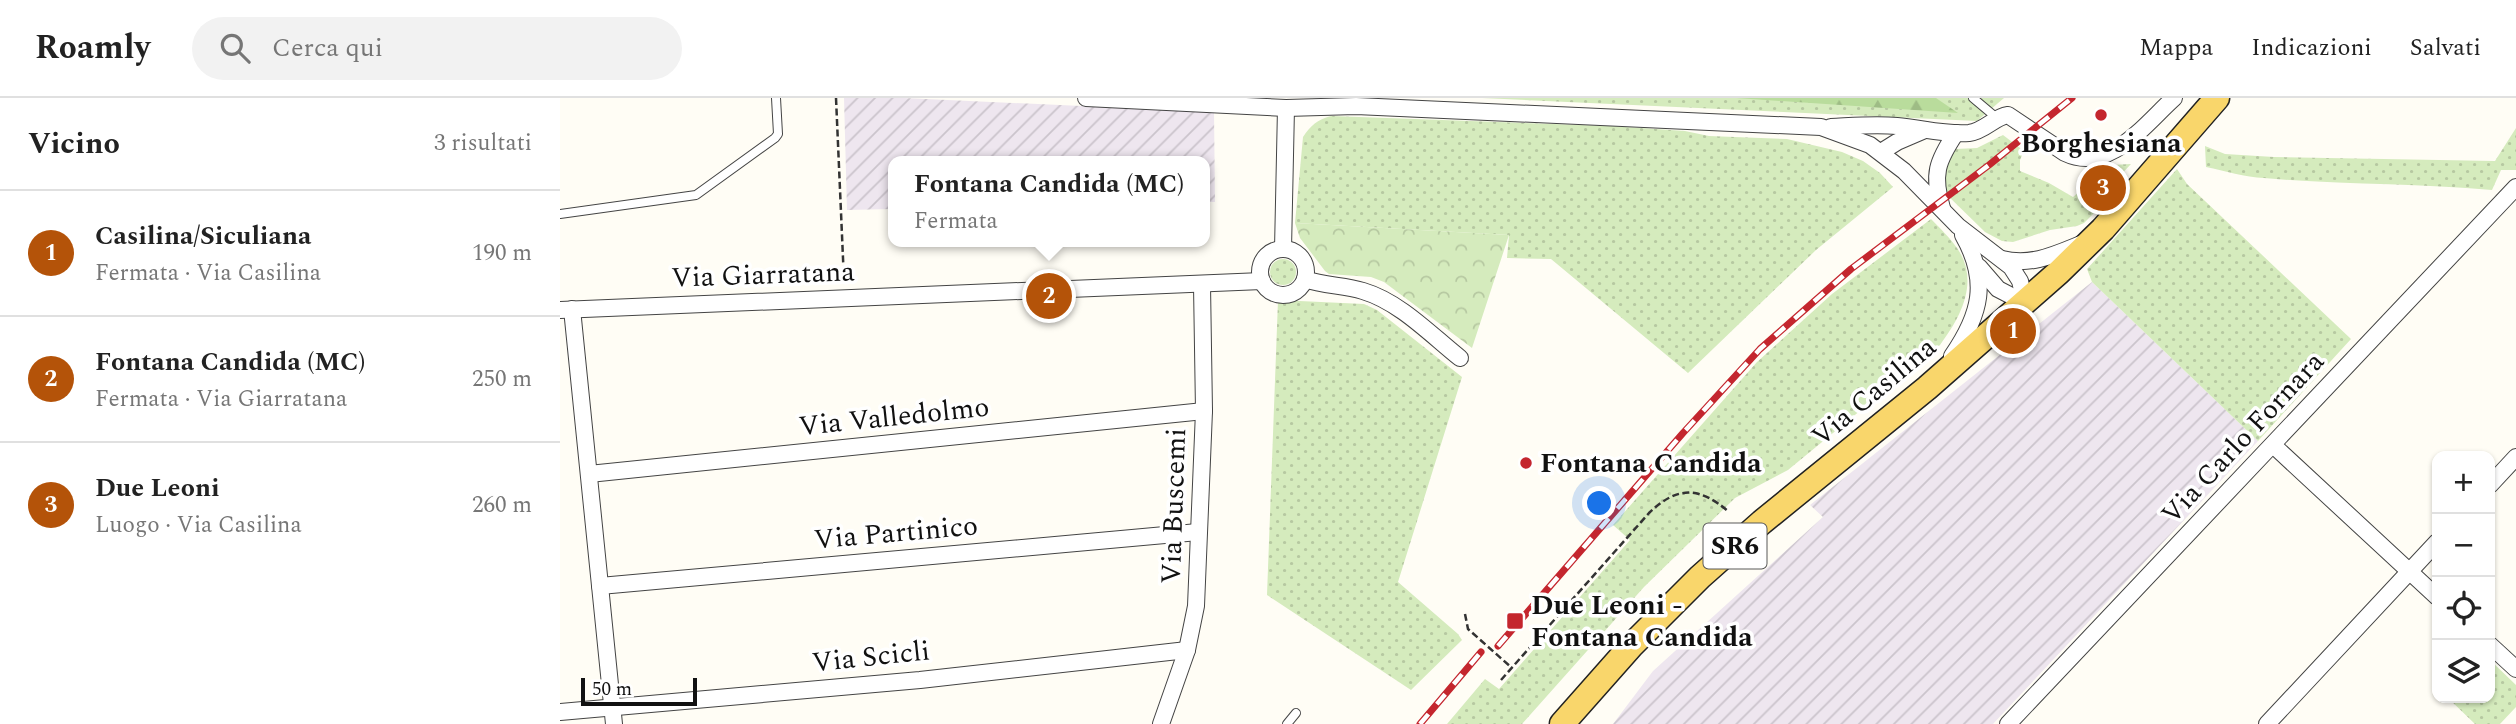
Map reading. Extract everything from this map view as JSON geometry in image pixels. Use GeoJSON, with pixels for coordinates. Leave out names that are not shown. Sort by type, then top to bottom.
{"type":"FeatureCollection","features":[{"type":"Feature","properties":{"kind":"main road","name":"Via Casilina"},"geometry":{"type":"LineString","coordinates":[[1562,724],[1622,656],[1689,587],[1762,522],[1927,388],[2025,303],[2093,239],[2217,98]]}},
{"type":"Feature","properties":{"kind":"street"},"geometry":{"type":"LineString","coordinates":[[1086,98],[1286,108],[1356,106],[1821,127],[1885,125],[1956,133],[1977,132],[2004,116],[2012,116],[2076,158],[2106,155],[2122,145],[2174,98]]}},
{"type":"Feature","properties":{"kind":"street"},"geometry":{"type":"LineString","coordinates":[[1283,249],[1286,108]]}},
{"type":"Feature","properties":{"kind":"street"},"geometry":{"type":"LineString","coordinates":[[1821,127],[1862,141],[1881,152],[1915,180],[1958,226],[2001,258],[2016,274],[2025,303]]}},
{"type":"Feature","properties":{"kind":"street"},"geometry":{"type":"LineString","coordinates":[[1881,152],[1925,130]]}},
{"type":"Feature","properties":{"kind":"street"},"geometry":{"type":"LineString","coordinates":[[1943,210],[1937,185],[1937,168],[1956,133]]}},
{"type":"Feature","properties":{"kind":"street","name":"Via Carlo Fornara"},"geometry":{"type":"LineString","coordinates":[[2008,724],[2516,187]]}},
{"type":"Feature","properties":{"kind":"street"},"geometry":{"type":"LineString","coordinates":[[1958,226],[1977,265],[1998,289],[2025,303]]}},
{"type":"Feature","properties":{"kind":"street"},"geometry":{"type":"LineString","coordinates":[[2001,258],[2036,260],[2093,239]]}},
{"type":"Feature","properties":{"kind":"street"},"geometry":{"type":"LineString","coordinates":[[1292,250],[1305,264],[1305,279],[1294,292],[1282,295],[1270,290],[1262,281],[1261,267],[1264,258],[1271,252],[1292,250]]}},
{"type":"Feature","properties":{"kind":"street"},"geometry":{"type":"LineString","coordinates":[[1927,388],[1957,349],[1972,322],[1979,291],[1977,265]]}},
{"type":"Feature","properties":{"kind":"street"},"geometry":{"type":"LineString","coordinates":[[1305,279],[1377,296],[1398,309],[1460,358]]}},
{"type":"Feature","properties":{"kind":"street","name":"Via Giarratana"},"geometry":{"type":"LineString","coordinates":[[566,310],[1262,281]]}},
{"type":"Feature","properties":{"kind":"street","name":"Via Buscemi"},"geometry":{"type":"LineString","coordinates":[[1161,724],[1187,650],[1196,606],[1204,411],[1202,285]]}},
{"type":"Feature","properties":{"kind":"street"},"geometry":{"type":"LineString","coordinates":[[566,310],[589,474],[614,724]]}},
{"type":"Feature","properties":{"kind":"street","name":"Via Valledolmo"},"geometry":{"type":"LineString","coordinates":[[589,474],[1204,411]]}},
{"type":"Feature","properties":{"kind":"street"},"geometry":{"type":"LineString","coordinates":[[2273,445],[2432,593]]}},
{"type":"Feature","properties":{"kind":"street"},"geometry":{"type":"LineString","coordinates":[[2495,480],[2516,457]]}},
{"type":"Feature","properties":{"kind":"street","name":"Via Partinico"},"geometry":{"type":"LineString","coordinates":[[600,586],[1198,532]]}},
{"type":"Feature","properties":{"kind":"street"},"geometry":{"type":"LineString","coordinates":[[2267,724],[2432,547]]}},
{"type":"Feature","properties":{"kind":"street","name":"Via Scicli"},"geometry":{"type":"LineString","coordinates":[[560,712],[920,680],[1187,650]]}},
{"type":"Feature","properties":{"kind":"street"},"geometry":{"type":"LineString","coordinates":[[2495,650],[2516,669]]}},
{"type":"Feature","properties":{"kind":"lane"},"geometry":{"type":"LineString","coordinates":[[560,214],[696,195],[775,138],[778,134],[776,98]]}},
{"type":"Feature","properties":{"kind":"lane"},"geometry":{"type":"LineString","coordinates":[[1973,98],[1998,119]]}},
{"type":"Feature","properties":{"kind":"lane"},"geometry":{"type":"LineString","coordinates":[[1287,724],[1296,713]]}},
{"type":"Feature","properties":{"kind":"path"},"geometry":{"type":"LineString","coordinates":[[836,98],[844,299]]}},
{"type":"Feature","properties":{"kind":"path"},"geometry":{"type":"LineString","coordinates":[[1501,680],[1649,513],[1667,497],[1682,492],[1699,494],[1715,501],[1729,512]]}},
{"type":"Feature","properties":{"kind":"path"},"geometry":{"type":"LineString","coordinates":[[1465,614],[1468,629],[1512,668]]}},
{"type":"Feature","properties":{"kind":"shaded area"},"geometry":{"type":"Polygon","coordinates":[[[844,98],[904,98],[1214,112],[1215,202],[1210,202],[1210,156],[888,156],[888,209],[847,210],[844,98]]]}},
{"type":"Feature","properties":{"kind":"shaded area"},"geometry":{"type":"Polygon","coordinates":[[[2092,282],[2258,441],[1993,724],[1613,724],[1653,671],[1823,517],[1810,505],[2092,282]]]}},
{"type":"Feature","properties":{"kind":"green space"},"geometry":{"type":"Polygon","coordinates":[[[1482,98],[2004,98],[1977,121],[1482,98]]]}},
{"type":"Feature","properties":{"kind":"green space"},"geometry":{"type":"Polygon","coordinates":[[[1736,98],[1936,98],[1958,113],[1736,98]]]}},
{"type":"Feature","properties":{"kind":"green space"},"geometry":{"type":"Polygon","coordinates":[[[1331,116],[1611,126],[1685,131],[1709,136],[1787,139],[1842,152],[1863,161],[1893,187],[1816,250],[1688,373],[1551,259],[1507,258],[1509,235],[1295,223],[1303,137],[1315,124],[1331,116]]]}},
{"type":"Feature","properties":{"kind":"green space"},"geometry":{"type":"Polygon","coordinates":[[[2516,128],[2516,170],[2501,170],[2492,190],[2264,178],[2206,167],[2205,146],[2225,154],[2274,157],[2495,161],[2516,128]]]}},
{"type":"Feature","properties":{"kind":"green space"},"geometry":{"type":"Polygon","coordinates":[[[2003,135],[2024,151],[2020,160],[2020,171],[2073,197],[2111,165],[2131,164],[2113,183],[2096,211],[2084,223],[2013,242],[2002,241],[1985,232],[1943,191],[1946,153],[1956,149],[1977,148],[2003,135]]]}},
{"type":"Feature","properties":{"kind":"green space"},"geometry":{"type":"Polygon","coordinates":[[[2177,169],[2187,184],[2351,339],[2258,441],[2092,282],[2087,269],[2177,169]]]}},
{"type":"Feature","properties":{"kind":"green space"},"geometry":{"type":"Polygon","coordinates":[[[1931,219],[1957,248],[1967,273],[1961,311],[1940,345],[1788,470],[1735,498],[1644,587],[1522,724],[1447,724],[1485,679],[1499,689],[1630,540],[1613,525],[1757,362],[1832,294],[1931,219]]]}},
{"type":"Feature","properties":{"kind":"green space"},"geometry":{"type":"Polygon","coordinates":[[[1295,223],[1509,235],[1472,348],[1384,282],[1371,277],[1329,274],[1300,238],[1295,223]]]}},
{"type":"Feature","properties":{"kind":"green space"},"geometry":{"type":"Polygon","coordinates":[[[1283,259],[1293,262],[1296,272],[1293,282],[1283,285],[1273,282],[1270,272],[1273,262],[1283,259]]]}},
{"type":"Feature","properties":{"kind":"green space"},"geometry":{"type":"Polygon","coordinates":[[[1278,300],[1364,304],[1377,310],[1462,377],[1398,582],[1462,640],[1411,690],[1267,595],[1278,300]]]}},
{"type":"Feature","properties":{"kind":"green space"},"geometry":{"type":"Polygon","coordinates":[[[2495,665],[2516,685],[2516,707],[2500,724],[2475,724],[2453,703],[2495,703],[2495,665]]]}},
{"type":"Feature","properties":{"kind":"railway"},"geometry":{"type":"LineString","coordinates":[[1498,646],[1683,433],[1760,349],[1851,269],[1989,165],[2072,98]]}},
{"type":"Feature","properties":{"kind":"railway"},"geometry":{"type":"LineString","coordinates":[[1420,724],[1481,652]]}},
{"type":"Feature","properties":{"kind":"place","name":"Borghesiana"},"geometry":{"type":"Point","coordinates":[2101,115]}},
{"type":"Feature","properties":{"kind":"place","name":"Due Leoni"},"geometry":{"type":"Point","coordinates":[2103,188]}},
{"type":"Feature","properties":{"kind":"place","name":"Fontana Candida (MC)"},"geometry":{"type":"Point","coordinates":[1049,296]}},
{"type":"Feature","properties":{"kind":"place","name":"Casilina/Siculiana"},"geometry":{"type":"Point","coordinates":[2013,331]}},
{"type":"Feature","properties":{"kind":"place","name":"Fontana Candida"},"geometry":{"type":"Point","coordinates":[1526,463]}},
{"type":"Feature","properties":{"kind":"place","name":"Due Leoni - Fontana Candida"},"geometry":{"type":"Point","coordinates":[1515,621]}}]}
